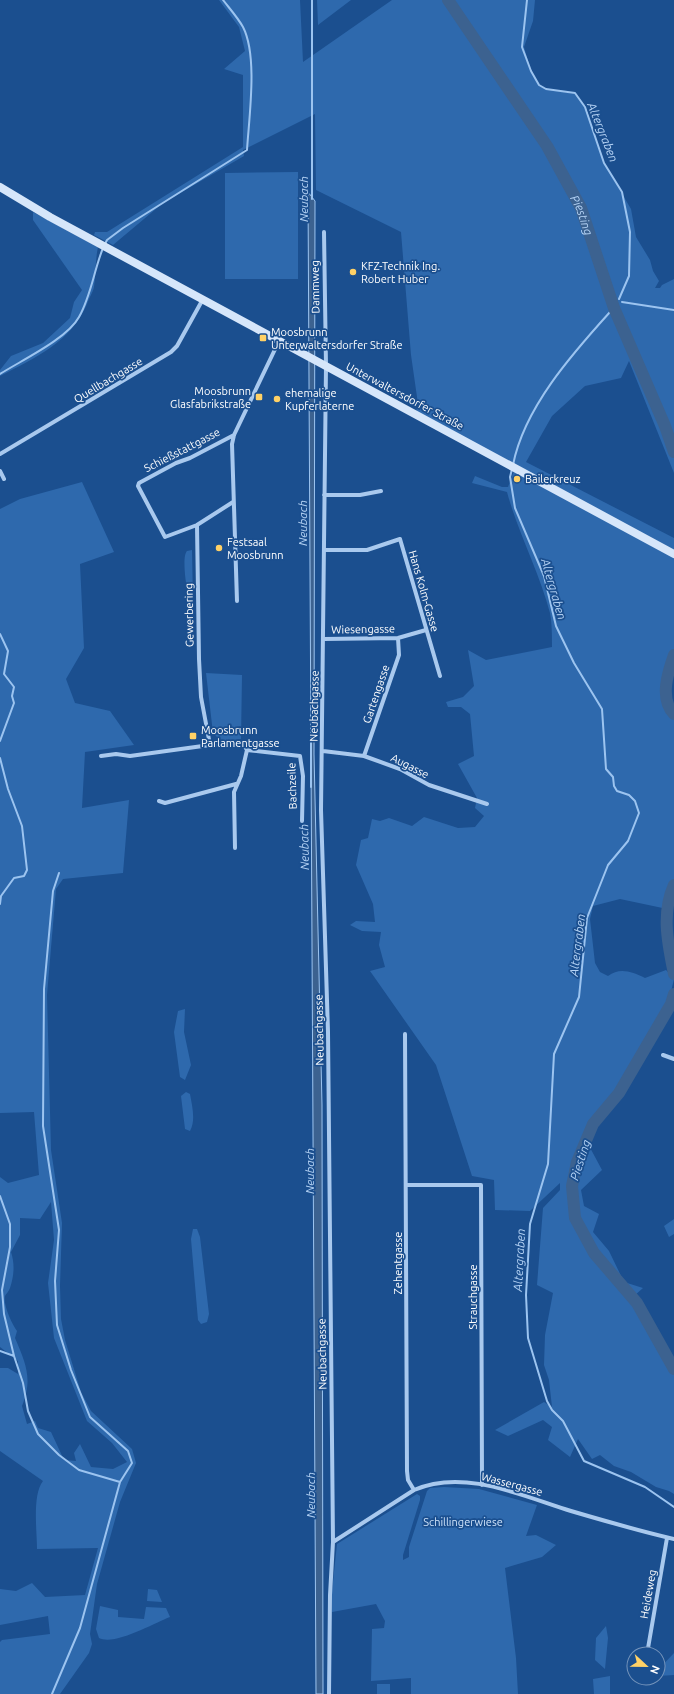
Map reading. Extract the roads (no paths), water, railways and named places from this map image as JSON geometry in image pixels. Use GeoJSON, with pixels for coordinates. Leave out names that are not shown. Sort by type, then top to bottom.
{"type":"FeatureCollection","features":[{"type":"Feature","properties":{"kind":"main road","name":"Unterwaltersdorfer Straße"},"geometry":{"type":"LineString","coordinates":[[0,187],[33,208],[674,554]]}},
{"type":"Feature","properties":{"kind":"street","name":"Dammweg"},"geometry":{"type":"LineString","coordinates":[[322,364],[324,232]]}},
{"type":"Feature","properties":{"kind":"street","name":"Quellbachgasse"},"geometry":{"type":"LineString","coordinates":[[0,454],[171,352],[178,346],[203,299]]}},
{"type":"Feature","properties":{"kind":"street"},"geometry":{"type":"LineString","coordinates":[[237,601],[232,444],[234,434],[280,341]]}},
{"type":"Feature","properties":{"kind":"street","name":"Neubachgasse"},"geometry":{"type":"LineString","coordinates":[[322,364],[324,639],[321,810],[328,1025],[333,1542],[330,1595],[329,1694]]}},
{"type":"Feature","properties":{"kind":"street","name":"Schießstattgasse"},"geometry":{"type":"LineString","coordinates":[[197,525],[165,537],[138,486],[139,483],[176,462],[190,458],[234,434]]}},
{"type":"Feature","properties":{"kind":"street"},"geometry":{"type":"LineString","coordinates":[[0,472],[4,479]]}},
{"type":"Feature","properties":{"kind":"street"},"geometry":{"type":"LineString","coordinates":[[324,495],[360,495],[382,490]]}},
{"type":"Feature","properties":{"kind":"street"},"geometry":{"type":"LineString","coordinates":[[197,525],[233,502]]}},
{"type":"Feature","properties":{"kind":"street","name":"Gewerbering"},"geometry":{"type":"LineString","coordinates":[[197,525],[201,697],[210,745]]}},
{"type":"Feature","properties":{"kind":"street","name":"Hans Kolm-Gasse"},"geometry":{"type":"LineString","coordinates":[[324,550],[367,550],[400,539],[440,676]]}},
{"type":"Feature","properties":{"kind":"street","name":"Wiesengasse"},"geometry":{"type":"LineString","coordinates":[[324,639],[398,638],[426,630]]}},
{"type":"Feature","properties":{"kind":"street","name":"Gartengasse"},"geometry":{"type":"LineString","coordinates":[[364,756],[399,655],[398,638]]}},
{"type":"Feature","properties":{"kind":"street"},"geometry":{"type":"LineString","coordinates":[[102,756],[116,754],[130,756],[210,745],[243,744],[248,750],[241,776],[236,784],[234,792],[235,848]]}},
{"type":"Feature","properties":{"kind":"street","name":"Bachzeile"},"geometry":{"type":"LineString","coordinates":[[248,750],[300,756],[303,776],[302,821]]}},
{"type":"Feature","properties":{"kind":"street","name":"Augasse"},"geometry":{"type":"LineString","coordinates":[[323,751],[364,756],[400,769],[429,786],[487,804]]}},
{"type":"Feature","properties":{"kind":"street"},"geometry":{"type":"LineString","coordinates":[[159,801],[165,803],[236,784]]}},
{"type":"Feature","properties":{"kind":"street","name":"Zehentgasse"},"geometry":{"type":"LineString","coordinates":[[405,1034],[407,1471],[408,1480],[414,1490]]}},
{"type":"Feature","properties":{"kind":"street"},"geometry":{"type":"LineString","coordinates":[[663,1055],[674,1059]]}},
{"type":"Feature","properties":{"kind":"street","name":"Strauchgasse"},"geometry":{"type":"LineString","coordinates":[[406,1185],[481,1185],[482,1485]]}},
{"type":"Feature","properties":{"kind":"street","name":"Wassergasse"},"geometry":{"type":"LineString","coordinates":[[333,1542],[414,1490],[433,1483],[482,1485],[514,1492],[579,1513],[674,1539]]}},
{"type":"Feature","properties":{"kind":"street","name":"Heideweg"},"geometry":{"type":"LineString","coordinates":[[648,1646],[667,1538]]}},
{"type":"Feature","properties":{"kind":"waterway"},"geometry":{"type":"LineString","coordinates":[[105,244],[107,240],[123,228],[247,150],[251,104],[251,70],[248,39],[243,27],[223,0]]}},
{"type":"Feature","properties":{"kind":"waterway","name":"Neubach"},"geometry":{"type":"LineString","coordinates":[[312,0],[312,199]]}},
{"type":"Feature","properties":{"kind":"waterway","name":"Piesting"},"geometry":{"type":"LineString","coordinates":[[448,0],[547,146],[581,208],[614,308],[665,426],[674,452]]}},
{"type":"Feature","properties":{"kind":"waterway","name":"Altergraben"},"geometry":{"type":"LineString","coordinates":[[527,0],[522,47],[531,71],[539,85],[546,89],[575,93],[585,107],[604,163],[622,192],[630,232],[629,276],[619,299]]}},
{"type":"Feature","properties":{"kind":"waterway"},"geometry":{"type":"LineString","coordinates":[[0,374],[55,341],[73,325],[79,317],[87,300],[103,248]]}},
{"type":"Feature","properties":{"kind":"waterway"},"geometry":{"type":"LineString","coordinates":[[622,302],[674,310]]}},
{"type":"Feature","properties":{"kind":"waterway","name":"Altergraben"},"geometry":{"type":"LineString","coordinates":[[513,465],[527,423],[551,383],[580,346],[610,312]]}},
{"type":"Feature","properties":{"kind":"waterway","name":"Altergraben"},"geometry":{"type":"LineString","coordinates":[[512,469],[510,477],[515,508],[544,576],[556,626],[574,663],[602,709],[606,769],[613,777],[614,786],[617,791],[629,795],[635,801],[639,813],[628,841],[608,865],[587,918],[579,997],[554,1054],[548,1164],[530,1224],[526,1295],[528,1338],[547,1401],[552,1410],[563,1421],[584,1461],[645,1487],[674,1507]]}},
{"type":"Feature","properties":{"kind":"waterway"},"geometry":{"type":"LineString","coordinates":[[0,634],[8,651],[4,674],[14,687],[12,696],[14,703],[0,741]]}},
{"type":"Feature","properties":{"kind":"waterway","name":"Piesting"},"geometry":{"type":"LineString","coordinates":[[674,655],[669,669],[666,685],[667,701],[669,708],[674,714]]}},
{"type":"Feature","properties":{"kind":"waterway","name":"Neubach"},"geometry":{"type":"LineString","coordinates":[[311,699],[311,787]]}},
{"type":"Feature","properties":{"kind":"waterway"},"geometry":{"type":"LineString","coordinates":[[0,758],[8,789],[22,826],[27,870],[24,876],[14,878],[1,896],[0,904]]}},
{"type":"Feature","properties":{"kind":"waterway"},"geometry":{"type":"LineString","coordinates":[[59,873],[53,891],[44,989],[43,1126],[59,1230],[55,1281],[57,1325],[71,1370],[90,1417],[128,1451],[132,1463],[120,1482]]}},
{"type":"Feature","properties":{"kind":"waterway","name":"Piesting"},"geometry":{"type":"LineString","coordinates":[[674,885],[670,896],[667,918],[668,940],[674,974]]}},
{"type":"Feature","properties":{"kind":"waterway","name":"Piesting"},"geometry":{"type":"LineString","coordinates":[[674,994],[671,1004],[619,1093],[593,1124],[577,1162],[572,1186],[575,1218],[594,1253],[637,1303],[674,1369]]}},
{"type":"Feature","properties":{"kind":"waterway"},"geometry":{"type":"LineString","coordinates":[[0,1196],[10,1224],[10,1247],[2,1290],[4,1314],[14,1356]]}},
{"type":"Feature","properties":{"kind":"waterway"},"geometry":{"type":"LineString","coordinates":[[0,1351],[14,1356],[23,1383],[28,1411],[38,1434],[59,1455],[79,1470],[120,1482],[80,1628],[52,1694]]}},
{"type":"Feature","properties":{"kind":"place","name":"KFZ-Technik Ing. Robert Huber"},"geometry":{"type":"Point","coordinates":[353,272]}},
{"type":"Feature","properties":{"kind":"place","name":"Moosbrunn Unterwaltersdorfer Straße"},"geometry":{"type":"Point","coordinates":[263,338]}},
{"type":"Feature","properties":{"kind":"place","name":"Moosbrunn Glasfabrikstraße"},"geometry":{"type":"Point","coordinates":[259,397]}},
{"type":"Feature","properties":{"kind":"place","name":"ehemalige Kupferlaterne"},"geometry":{"type":"Point","coordinates":[277,399]}},
{"type":"Feature","properties":{"kind":"place","name":"Bailerkreuz"},"geometry":{"type":"Point","coordinates":[517,479]}},
{"type":"Feature","properties":{"kind":"place","name":"Festsaal Moosbrunn"},"geometry":{"type":"Point","coordinates":[219,548]}},
{"type":"Feature","properties":{"kind":"place","name":"Moosbrunn Parlamentgasse"},"geometry":{"type":"Point","coordinates":[193,736]}},
{"type":"Feature","properties":{"kind":"park label","name":"Schillingerwiese"},"geometry":{"type":"Point","coordinates":[463,1522]}}]}
